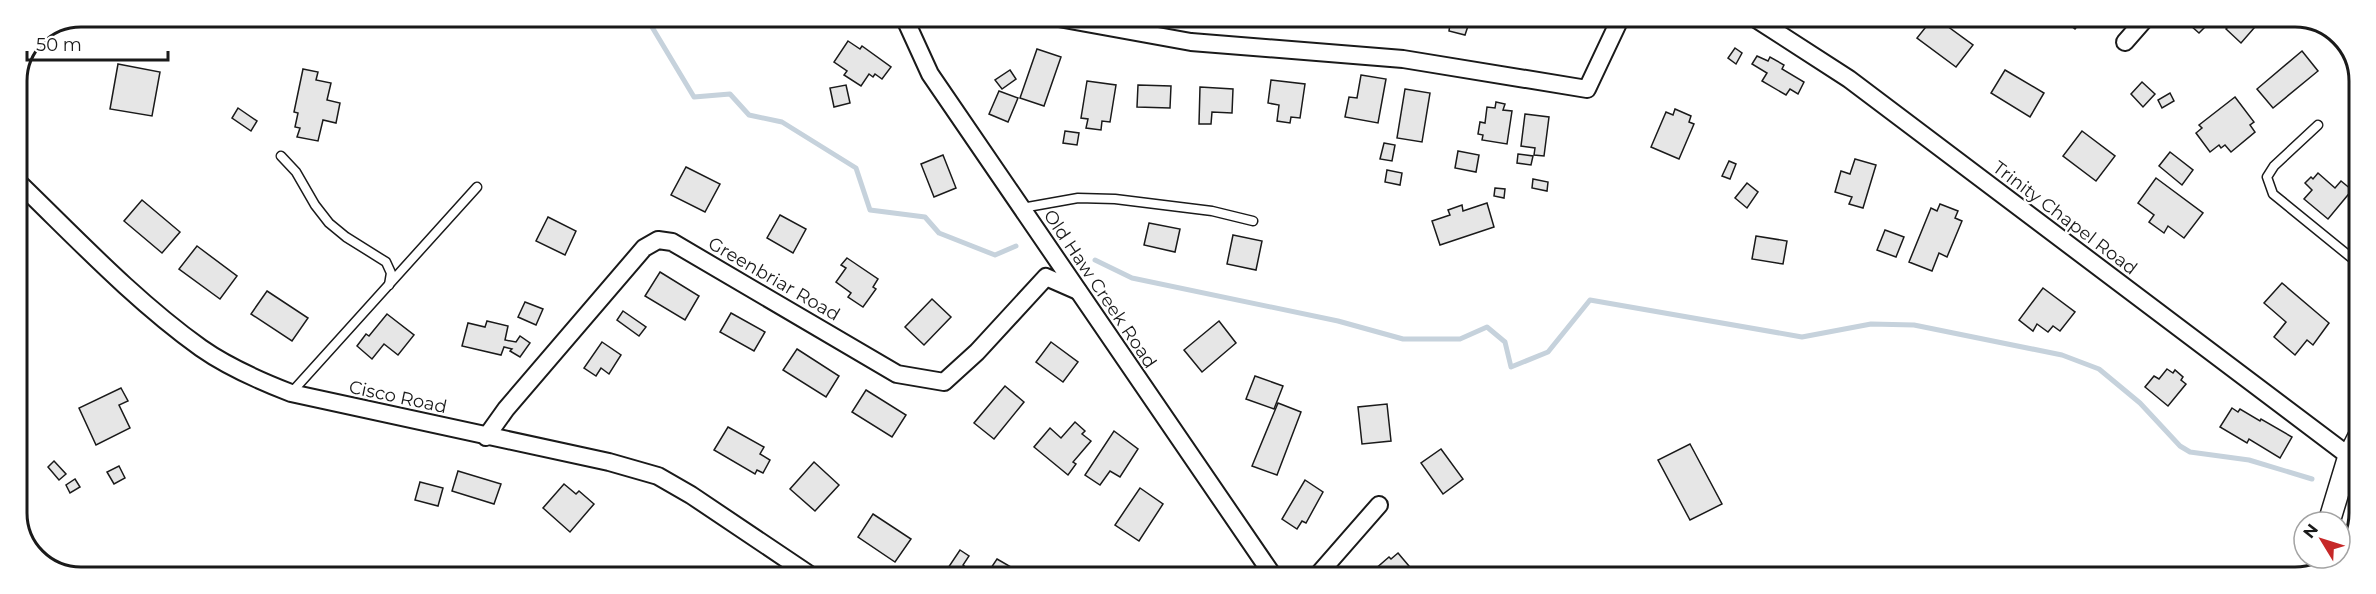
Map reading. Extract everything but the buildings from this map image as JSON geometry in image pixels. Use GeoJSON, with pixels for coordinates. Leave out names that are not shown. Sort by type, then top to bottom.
{"type":"FeatureCollection","features":[{"type":"Feature","properties":{"kind":"street","name":"Old Haw Creek Road"},"geometry":{"type":"LineString","coordinates":[[907,27],[930,74],[1267,567]]}},
{"type":"Feature","properties":{"kind":"street"},"geometry":{"type":"LineString","coordinates":[[1108,27],[1191,42],[1404,59],[1587,89],[1616,27]]}},
{"type":"Feature","properties":{"kind":"street","name":"Trinity Chapel Road"},"geometry":{"type":"LineString","coordinates":[[1767,27],[1849,79],[2349,443]]}},
{"type":"Feature","properties":{"kind":"street"},"geometry":{"type":"LineString","coordinates":[[2126,42],[2138,27]]}},
{"type":"Feature","properties":{"kind":"street","name":"Cisco Road"},"geometry":{"type":"LineString","coordinates":[[27,191],[171,325],[202,349],[250,377],[291,393],[609,462],[657,476],[691,495],[798,567]]}},
{"type":"Feature","properties":{"kind":"street","name":"Greenbriar Road"},"geometry":{"type":"LineString","coordinates":[[486,437],[506,409],[644,248],[658,240],[672,242],[897,374],[945,382],[977,352],[1046,277],[1078,291]]}},
{"type":"Feature","properties":{"kind":"street"},"geometry":{"type":"LineString","coordinates":[[2333,510],[2349,462]]}},
{"type":"Feature","properties":{"kind":"street"},"geometry":{"type":"LineString","coordinates":[[1325,567],[1379,505]]}},
{"type":"Feature","properties":{"kind":"lane"},"geometry":{"type":"LineString","coordinates":[[2318,125],[2274,166],[2267,177],[2269,186],[2273,194],[2349,256]]}},
{"type":"Feature","properties":{"kind":"lane"},"geometry":{"type":"LineString","coordinates":[[281,156],[296,172],[315,206],[329,223],[346,237],[386,262],[391,273],[389,286]]}},
{"type":"Feature","properties":{"kind":"lane"},"geometry":{"type":"LineString","coordinates":[[291,393],[477,187]]}},
{"type":"Feature","properties":{"kind":"lane"},"geometry":{"type":"LineString","coordinates":[[1022,208],[1078,198],[1115,199],[1212,211],[1253,221]]}},
{"type":"Feature","properties":{"kind":"waterway"},"geometry":{"type":"LineString","coordinates":[[652,27],[694,97],[730,94],[749,115],[782,122],[856,168],[870,210],[925,217],[939,233],[995,255],[1016,246]]}},
{"type":"Feature","properties":{"kind":"waterway"},"geometry":{"type":"LineString","coordinates":[[1095,260],[1132,278],[1338,321],[1403,339],[1460,339],[1487,327],[1505,342],[1511,367],[1548,352],[1590,300],[1802,337],[1871,324],[1914,325],[2062,355],[2099,369],[2140,403],[2180,446],[2190,452],[2249,460],[2312,479]]}}]}
